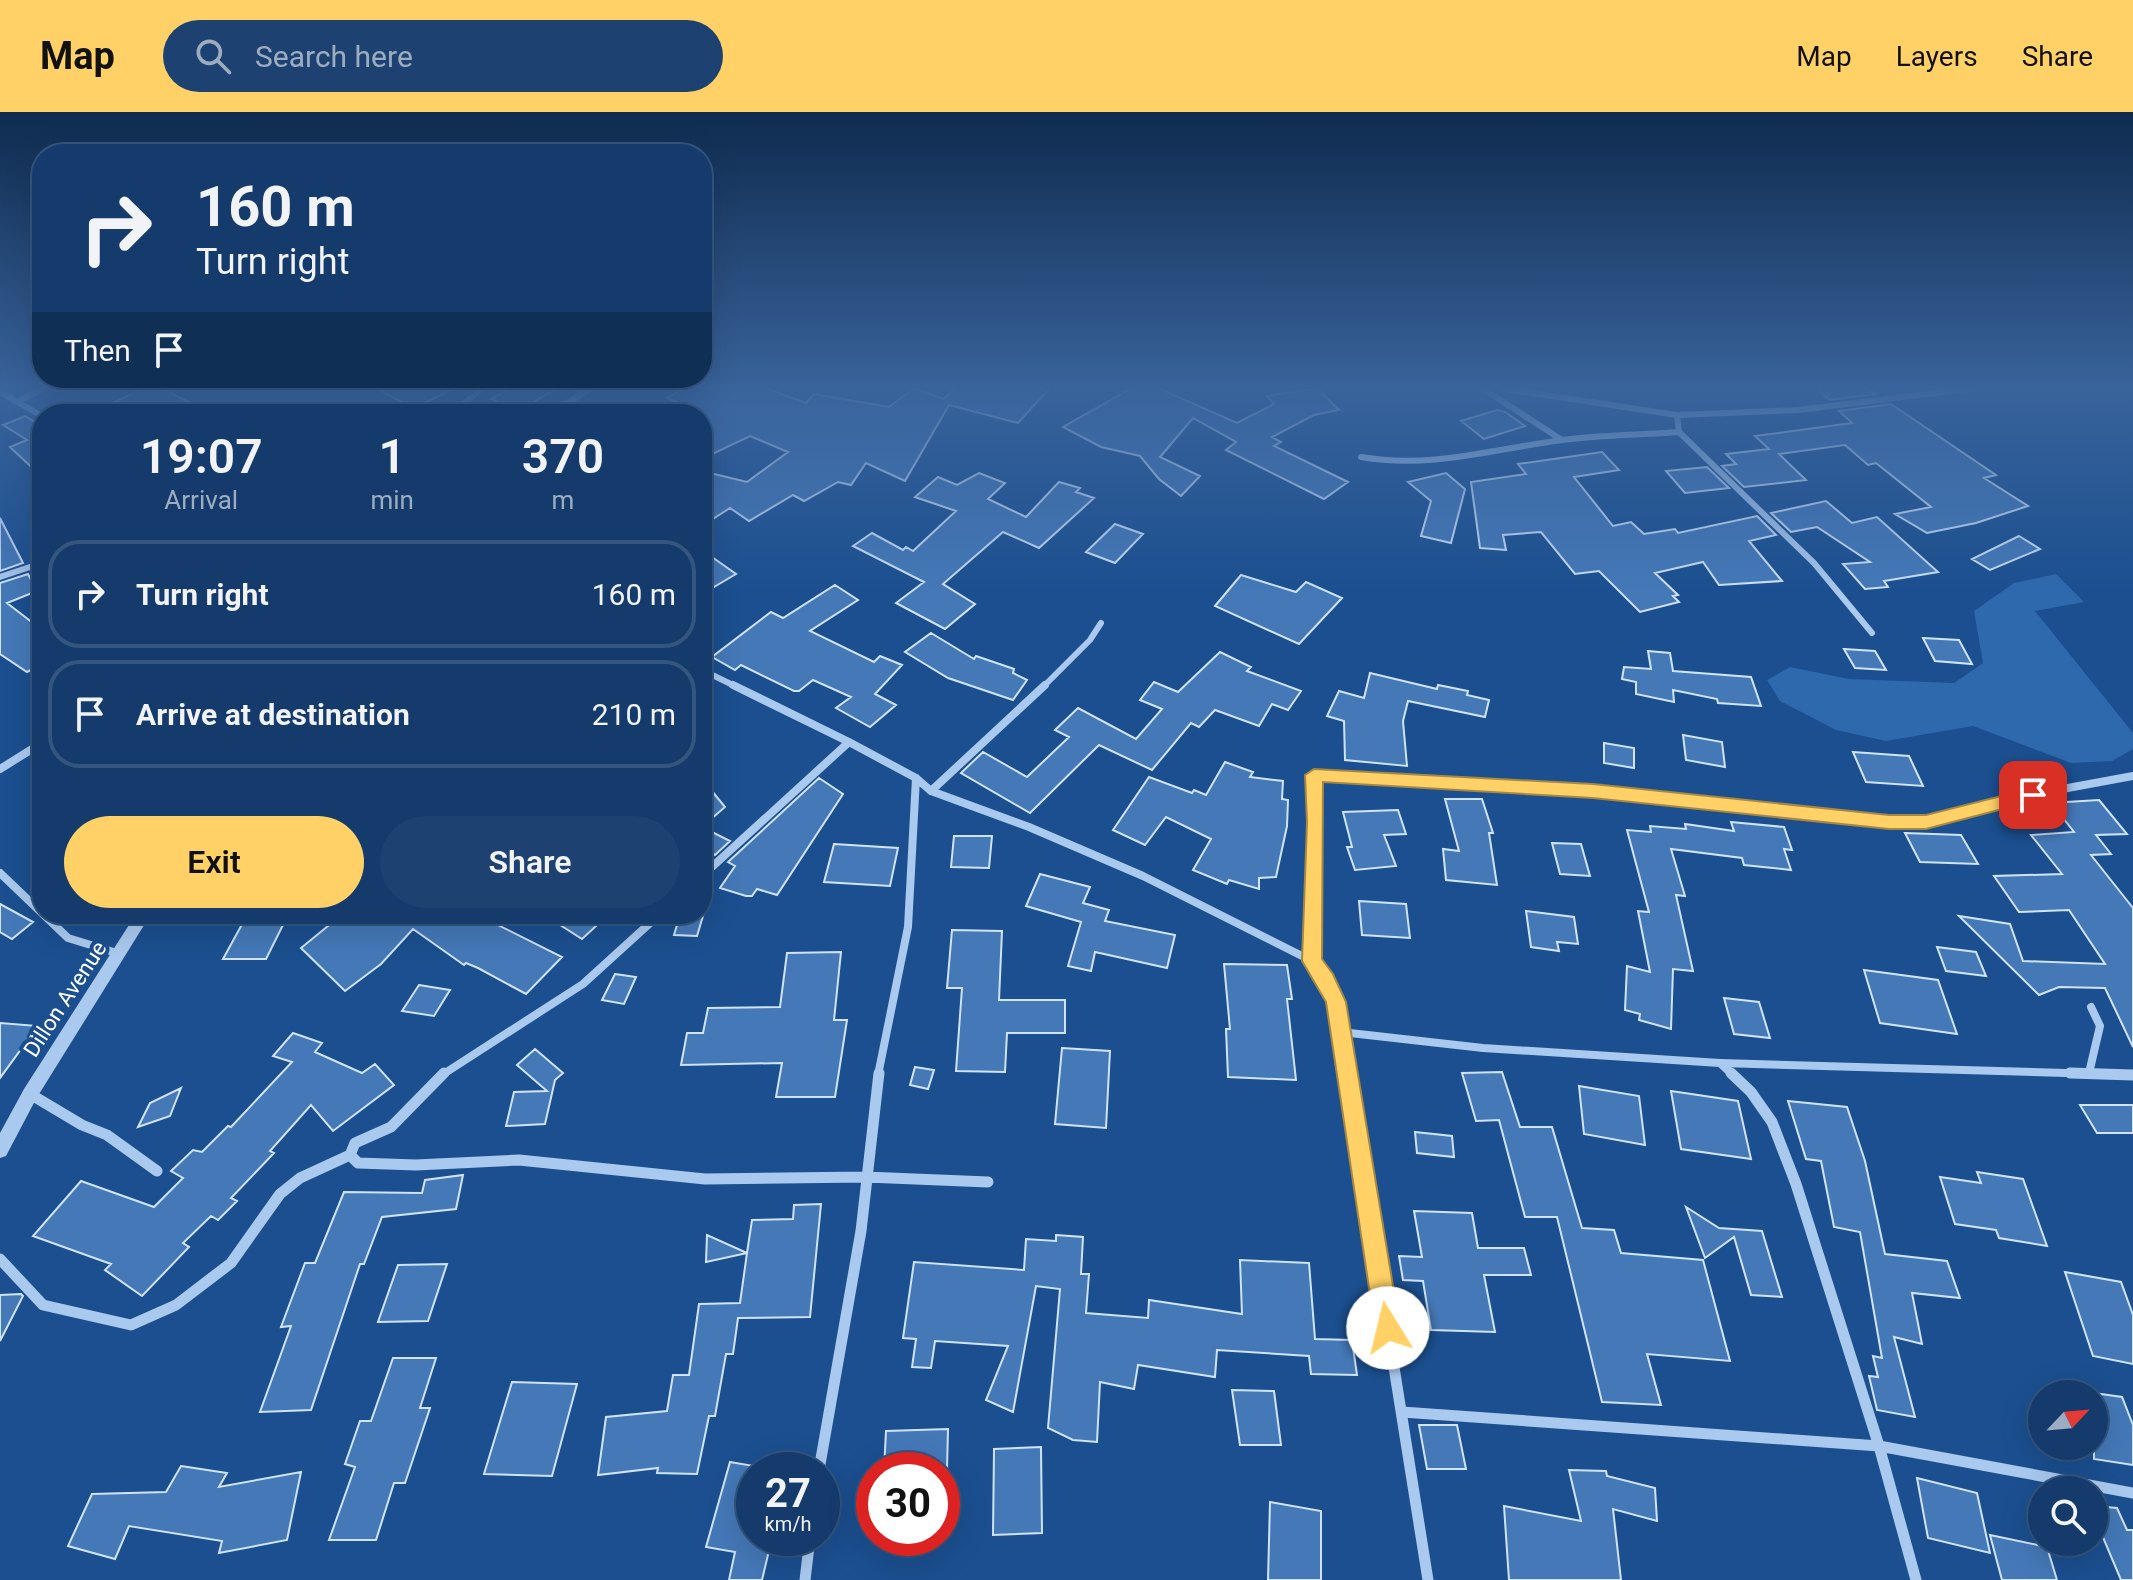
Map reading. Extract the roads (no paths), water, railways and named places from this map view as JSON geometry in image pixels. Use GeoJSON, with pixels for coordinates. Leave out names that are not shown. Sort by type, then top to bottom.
{"type":"FeatureCollection","features":[{"type":"Feature","properties":{"kind":"street"},"geometry":{"type":"LineString","coordinates":[[1361,457],[1387,463],[1432,464],[1473,457]]}},
{"type":"Feature","properties":{"kind":"street"},"geometry":{"type":"LineString","coordinates":[[1704,457],[1814,563],[1872,633]]}},
{"type":"Feature","properties":{"kind":"street"},"geometry":{"type":"LineString","coordinates":[[0,577],[32,569]]}},
{"type":"Feature","properties":{"kind":"street"},"geometry":{"type":"LineString","coordinates":[[931,791],[1002,728],[1090,640],[1101,623]]}},
{"type":"Feature","properties":{"kind":"street"},"geometry":{"type":"LineString","coordinates":[[712,675],[849,742],[916,778],[931,791],[1029,827],[1143,876],[1312,961],[1326,980],[1336,1002],[1428,1580]]}},
{"type":"Feature","properties":{"kind":"street"},"geometry":{"type":"LineString","coordinates":[[712,867],[849,742]]}},
{"type":"Feature","properties":{"kind":"street"},"geometry":{"type":"LineString","coordinates":[[0,769],[32,749]]}},
{"type":"Feature","properties":{"kind":"street"},"geometry":{"type":"LineString","coordinates":[[1312,961],[1316,822],[1314,775],[1593,791],[1889,822],[1926,822],[2003,800],[2133,776]]}},
{"type":"Feature","properties":{"kind":"street"},"geometry":{"type":"LineString","coordinates":[[822,1452],[861,1231],[885,1032],[908,927],[916,778]]}},
{"type":"Feature","properties":{"kind":"street"},"geometry":{"type":"LineString","coordinates":[[0,873],[32,904]]}},
{"type":"Feature","properties":{"kind":"street"},"geometry":{"type":"LineString","coordinates":[[53,924],[68,938],[120,954]]}},
{"type":"Feature","properties":{"kind":"street","name":"Dillon Avenue"},"geometry":{"type":"LineString","coordinates":[[0,1150],[30,1094],[138,924]]}},
{"type":"Feature","properties":{"kind":"street"},"geometry":{"type":"LineString","coordinates":[[0,1259],[43,1305],[131,1325],[176,1305],[231,1263],[280,1194],[300,1178],[350,1155],[355,1143],[391,1127],[448,1069],[583,984],[649,924]]}},
{"type":"Feature","properties":{"kind":"street"},"geometry":{"type":"LineString","coordinates":[[2089,1073],[2100,1026],[2091,1007]]}},
{"type":"Feature","properties":{"kind":"street"},"geometry":{"type":"LineString","coordinates":[[1341,1032],[1507,1050],[1720,1063],[2133,1075]]}},
{"type":"Feature","properties":{"kind":"street"},"geometry":{"type":"LineString","coordinates":[[1720,1063],[1751,1092],[1772,1122],[1796,1184],[1879,1446],[1916,1580]]}},
{"type":"Feature","properties":{"kind":"street"},"geometry":{"type":"LineString","coordinates":[[30,1094],[82,1125],[107,1135],[157,1171]]}},
{"type":"Feature","properties":{"kind":"street"},"geometry":{"type":"LineString","coordinates":[[350,1155],[358,1163],[416,1165],[519,1160],[705,1179],[866,1177],[988,1182]]}},
{"type":"Feature","properties":{"kind":"street"},"geometry":{"type":"LineString","coordinates":[[1402,1412],[1879,1446],[2133,1493]]}},
{"type":"Feature","properties":{"kind":"street"},"geometry":{"type":"LineString","coordinates":[[805,1580],[808,1556]]}}]}
